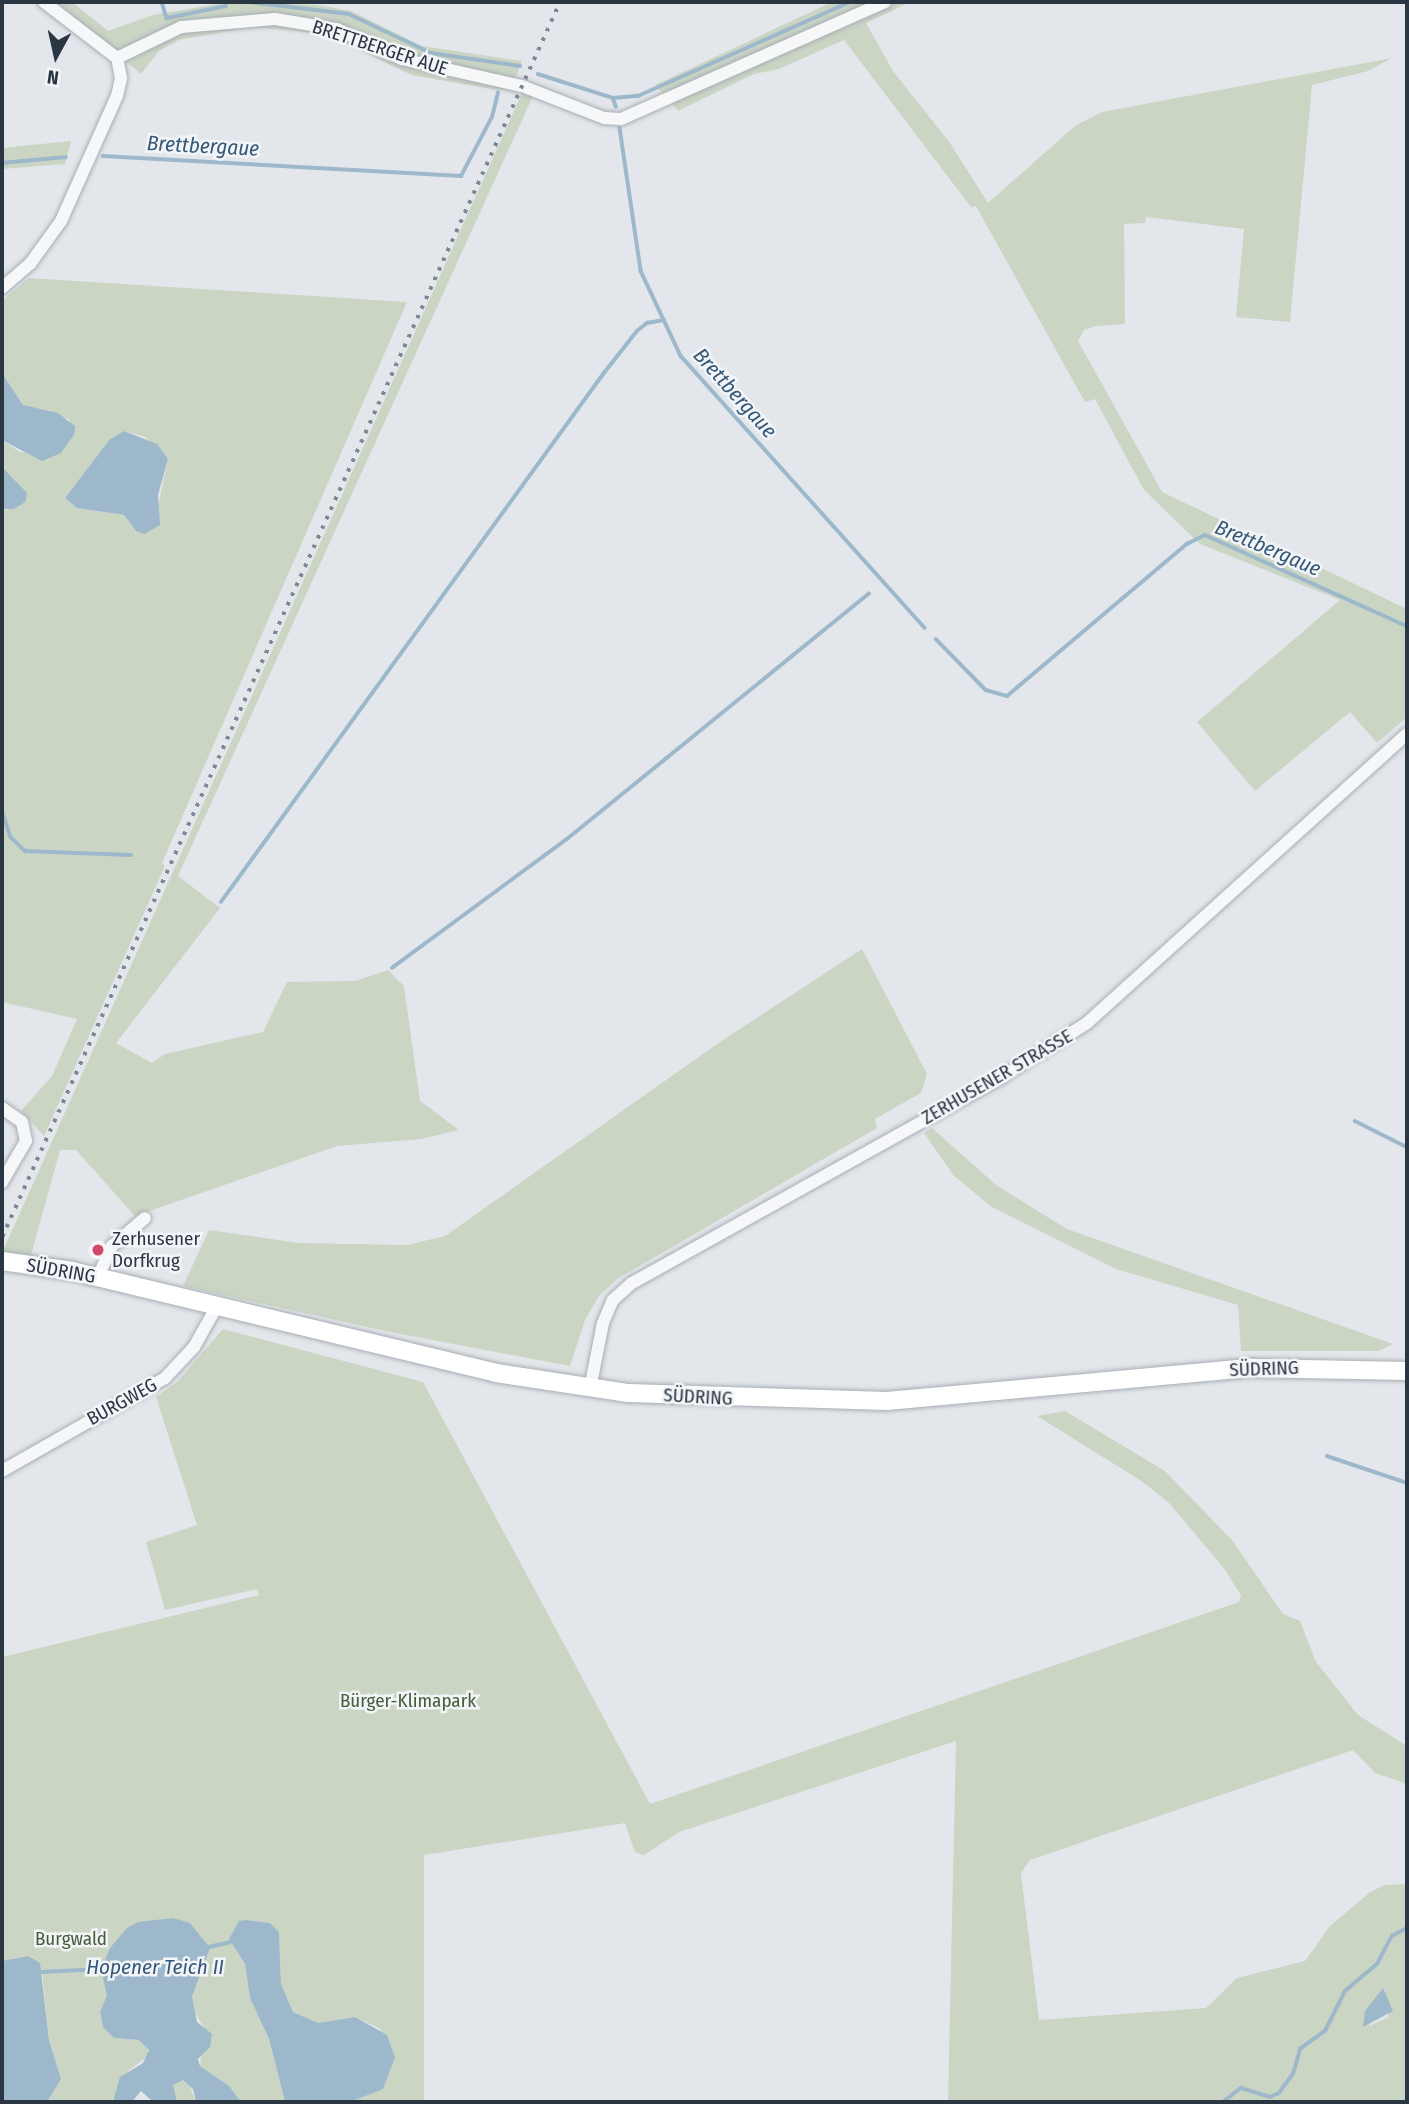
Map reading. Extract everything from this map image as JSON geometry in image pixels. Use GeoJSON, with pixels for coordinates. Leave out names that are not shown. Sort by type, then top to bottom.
{"type":"FeatureCollection","features":[{"type":"Feature","properties":{"kind":"main road","name":"SÜDRING"},"geometry":{"type":"LineString","coordinates":[[2,1261],[98,1277],[496,1373],[590,1389],[717,1399],[887,1401],[1252,1368],[1407,1371]]}},
{"type":"Feature","properties":{"kind":"street"},"geometry":{"type":"LineString","coordinates":[[2,288],[30,264],[61,221],[117,96],[121,78],[117,58],[44,2]]}},
{"type":"Feature","properties":{"kind":"street","name":"BRETTBERGER AUE"},"geometry":{"type":"LineString","coordinates":[[117,58],[181,27],[275,19],[337,29],[402,59],[522,86],[604,118],[621,119],[886,2]]}},
{"type":"Feature","properties":{"kind":"street","name":"ZERHUSENER STRASSE"},"geometry":{"type":"LineString","coordinates":[[590,1389],[603,1323],[613,1300],[632,1283],[1005,1075],[1087,1023],[1407,734]]}},
{"type":"Feature","properties":{"kind":"street"},"geometry":{"type":"LineString","coordinates":[[2,1108],[22,1122],[26,1141],[2,1182]]}},
{"type":"Feature","properties":{"kind":"street"},"geometry":{"type":"LineString","coordinates":[[98,1277],[112,1246],[145,1218]]}},
{"type":"Feature","properties":{"kind":"street","name":"BURGWEG"},"geometry":{"type":"LineString","coordinates":[[2,1471],[165,1378],[194,1347],[217,1306]]}},
{"type":"Feature","properties":{"kind":"green space"},"geometry":{"type":"Polygon","coordinates":[[[57,2],[72,2],[108,31],[153,15],[229,2],[318,5],[351,11],[422,46],[522,61],[511,90],[492,89],[412,75],[335,39],[308,32],[252,27],[178,40],[159,51],[141,74],[57,2]]]}},
{"type":"Feature","properties":{"kind":"green space"},"geometry":{"type":"Polygon","coordinates":[[[832,2],[910,2],[866,23],[893,71],[950,143],[988,203],[1075,126],[1102,112],[1392,58],[1368,71],[1312,85],[1290,322],[1236,317],[1244,229],[1146,217],[1145,223],[1124,224],[1125,324],[1096,326],[1084,330],[1078,341],[1162,492],[1407,609],[1407,717],[1377,743],[1350,712],[1255,791],[1197,722],[1340,600],[1200,544],[1144,490],[1095,399],[1085,402],[976,206],[971,207],[844,40],[779,69],[754,74],[678,111],[655,85],[832,2]]]}},
{"type":"Feature","properties":{"kind":"green space"},"geometry":{"type":"Polygon","coordinates":[[[523,91],[533,96],[178,876],[220,908],[116,1043],[152,1063],[165,1054],[263,1032],[287,982],[355,981],[388,970],[404,986],[420,1101],[459,1130],[421,1139],[337,1146],[135,1216],[76,1150],[60,1150],[31,1255],[2,1253],[523,91]]]}},
{"type":"Feature","properties":{"kind":"green space"},"geometry":{"type":"Polygon","coordinates":[[[71,141],[65,164],[2,169],[2,148],[71,141]]]}},
{"type":"Feature","properties":{"kind":"green space"},"geometry":{"type":"Polygon","coordinates":[[[29,278],[407,302],[162,863],[165,866],[44,1136],[21,1111],[52,1076],[77,1019],[2,1002],[2,509],[8,510],[15,484],[2,467],[2,440],[20,452],[61,453],[74,435],[69,419],[23,405],[2,373],[2,301],[29,278]],[[124,431],[110,439],[65,498],[77,508],[124,515],[136,531],[158,506],[168,459],[145,437],[124,431]]]}},
{"type":"Feature","properties":{"kind":"green space"},"geometry":{"type":"Polygon","coordinates":[[[862,949],[927,1074],[921,1093],[875,1119],[877,1128],[617,1279],[599,1296],[585,1320],[570,1366],[385,1331],[183,1286],[209,1230],[299,1243],[407,1245],[445,1236],[720,1042],[862,949]]]}},
{"type":"Feature","properties":{"kind":"green space"},"geometry":{"type":"Polygon","coordinates":[[[932,1128],[996,1185],[1067,1229],[1393,1344],[1378,1351],[1241,1351],[1238,1305],[1116,1269],[992,1207],[954,1176],[924,1133],[932,1128]]]}},
{"type":"Feature","properties":{"kind":"green space"},"geometry":{"type":"Polygon","coordinates":[[[223,1329],[423,1382],[650,1804],[1239,1602],[1241,1595],[1223,1567],[1169,1503],[1143,1482],[1037,1416],[1065,1411],[1165,1471],[1232,1540],[1283,1614],[1300,1621],[1316,1662],[1358,1715],[1407,1746],[1407,1784],[1375,1773],[1353,1750],[1030,1860],[1021,1873],[1039,2020],[1206,2008],[1237,1978],[1305,1961],[1330,1926],[1369,1893],[1384,1885],[1407,1884],[1407,2102],[948,2102],[956,1741],[679,1832],[644,1855],[635,1852],[625,1823],[424,1855],[424,2102],[334,2102],[356,2100],[381,2029],[355,2017],[318,2023],[293,2012],[281,1984],[279,1932],[270,1923],[247,1920],[229,1939],[245,1964],[250,1998],[269,2039],[285,2102],[241,2102],[229,2086],[200,2066],[205,2029],[192,2008],[192,1997],[210,1948],[107,1981],[107,1995],[100,2012],[103,2027],[114,2038],[139,2040],[148,2046],[148,2056],[128,2071],[113,2102],[47,2102],[61,2079],[49,2040],[42,1972],[28,1956],[2,1961],[2,1657],[259,1595],[257,1589],[165,1610],[146,1542],[197,1525],[156,1397],[177,1382],[223,1329]],[[1381,1991],[1369,2026],[1389,2017],[1381,1991]]]}},
{"type":"Feature","properties":{"kind":"green space"},"geometry":{"type":"Polygon","coordinates":[[[179,2080],[188,2081],[196,2102],[177,2102],[173,2085],[179,2080]]]}},
{"type":"Feature","properties":{"kind":"water"},"geometry":{"type":"Polygon","coordinates":[[[2,373],[23,405],[58,413],[75,426],[74,435],[61,453],[42,461],[2,440],[2,373]]]}},
{"type":"Feature","properties":{"kind":"water"},"geometry":{"type":"Polygon","coordinates":[[[124,431],[157,444],[168,459],[158,495],[160,525],[144,534],[136,531],[124,515],[77,508],[65,498],[110,439],[124,431]]]}},
{"type":"Feature","properties":{"kind":"water"},"geometry":{"type":"Polygon","coordinates":[[[2,467],[27,493],[25,502],[14,509],[2,509],[2,467]]]}},
{"type":"Feature","properties":{"kind":"water","name":"Hopener Teich II"},"geometry":{"type":"Polygon","coordinates":[[[173,1918],[190,1923],[210,1948],[192,1997],[197,2022],[212,2034],[210,2047],[198,2059],[200,2066],[229,2086],[241,2102],[196,2102],[193,2089],[183,2080],[173,2085],[177,2102],[153,2102],[141,2091],[132,2102],[113,2102],[120,2077],[143,2063],[149,2050],[139,2040],[114,2038],[103,2027],[100,2012],[107,1995],[101,1969],[110,1948],[127,1928],[138,1922],[173,1918]]]}},
{"type":"Feature","properties":{"kind":"water"},"geometry":{"type":"Polygon","coordinates":[[[239,1921],[270,1923],[279,1932],[281,1984],[293,2012],[318,2023],[355,2017],[387,2035],[395,2057],[383,2089],[355,2100],[285,2102],[269,2039],[250,1998],[245,1964],[229,1939],[239,1921]]]}},
{"type":"Feature","properties":{"kind":"water"},"geometry":{"type":"Polygon","coordinates":[[[28,1956],[40,1963],[49,2040],[61,2079],[47,2102],[2,2102],[2,1961],[28,1956]]]}},
{"type":"Feature","properties":{"kind":"water"},"geometry":{"type":"Polygon","coordinates":[[[1383,1988],[1393,2011],[1363,2027],[1365,2011],[1383,1988]]]}},
{"type":"Feature","properties":{"kind":"waterway"},"geometry":{"type":"LineString","coordinates":[[162,2],[167,18],[226,6]]}},
{"type":"Feature","properties":{"kind":"waterway"},"geometry":{"type":"LineString","coordinates":[[249,2],[349,14],[431,53],[520,66]]}},
{"type":"Feature","properties":{"kind":"waterway"},"geometry":{"type":"LineString","coordinates":[[538,74],[613,98],[638,96],[850,2]]}},
{"type":"Feature","properties":{"kind":"waterway","name":"Brettbergaue"},"geometry":{"type":"LineString","coordinates":[[103,156],[461,176],[492,117],[498,93]]}},
{"type":"Feature","properties":{"kind":"waterway","name":"Brettbergaue"},"geometry":{"type":"LineString","coordinates":[[613,98],[616,106]]}},
{"type":"Feature","properties":{"kind":"waterway","name":"Brettbergaue"},"geometry":{"type":"LineString","coordinates":[[620,128],[641,271],[681,356],[925,628]]}},
{"type":"Feature","properties":{"kind":"waterway","name":"Brettbergaue"},"geometry":{"type":"LineString","coordinates":[[2,163],[66,157]]}},
{"type":"Feature","properties":{"kind":"waterway"},"geometry":{"type":"LineString","coordinates":[[221,902],[604,373],[637,331],[647,323],[664,320]]}},
{"type":"Feature","properties":{"kind":"waterway","name":"Brettbergaue"},"geometry":{"type":"LineString","coordinates":[[936,639],[986,690],[1007,696],[1187,544],[1205,535],[1407,626]]}},
{"type":"Feature","properties":{"kind":"waterway"},"geometry":{"type":"LineString","coordinates":[[392,968],[567,839],[869,594]]}},
{"type":"Feature","properties":{"kind":"waterway"},"geometry":{"type":"LineString","coordinates":[[2,810],[11,837],[25,851],[131,855]]}},
{"type":"Feature","properties":{"kind":"waterway"},"geometry":{"type":"LineString","coordinates":[[1355,1121],[1407,1147]]}},
{"type":"Feature","properties":{"kind":"waterway"},"geometry":{"type":"LineString","coordinates":[[1327,1456],[1407,1483]]}},
{"type":"Feature","properties":{"kind":"waterway"},"geometry":{"type":"LineString","coordinates":[[1223,2102],[1241,2088],[1270,2097],[1279,2093],[1293,2074],[1300,2049],[1325,2031],[1345,1991],[1377,1964],[1392,1936],[1407,1928]]}},
{"type":"Feature","properties":{"kind":"waterway"},"geometry":{"type":"LineString","coordinates":[[209,1947],[230,1942]]}},
{"type":"Feature","properties":{"kind":"waterway"},"geometry":{"type":"LineString","coordinates":[[42,1972],[101,1969]]}},
{"type":"Feature","properties":{"kind":"railway"},"geometry":{"type":"LineString","coordinates":[[2,1237],[560,2]]}},
{"type":"Feature","properties":{"kind":"place","name":"Zerhusener Dorfkrug"},"geometry":{"type":"Point","coordinates":[98,1250]}},
{"type":"Feature","properties":{"kind":"park label","name":"Bürger-Klimapark"},"geometry":{"type":"Point","coordinates":[408,1701]}},
{"type":"Feature","properties":{"kind":"park label","name":"Burgwald"},"geometry":{"type":"Point","coordinates":[71,1939]}}]}
